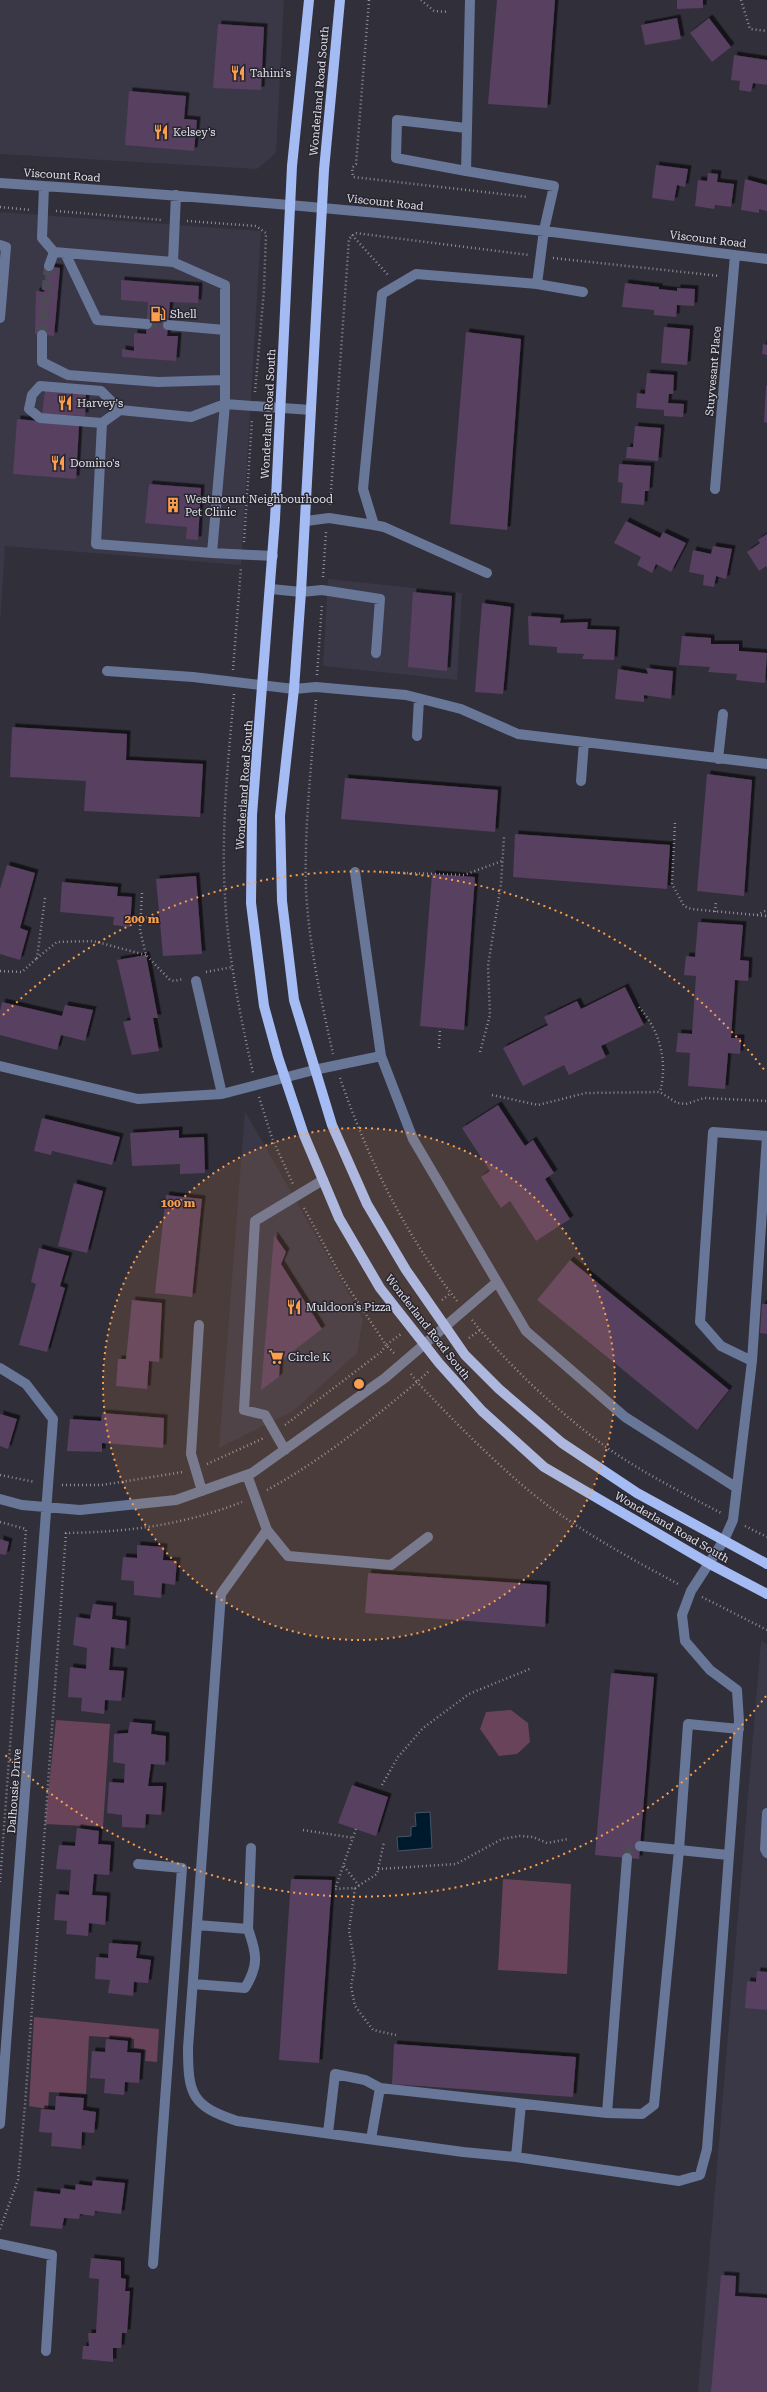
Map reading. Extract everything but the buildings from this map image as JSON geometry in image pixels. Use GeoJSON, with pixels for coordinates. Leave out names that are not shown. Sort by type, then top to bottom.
{"type":"FeatureCollection","features":[{"type":"Feature","properties":{"kind":"main road","name":"Wonderland Road South"},"geometry":{"type":"LineString","coordinates":[[309,0],[290,206],[290,240],[271,589],[252,815],[251,904],[264,1006],[285,1079],[304,1136],[339,1218],[380,1288],[424,1345],[482,1411],[544,1467],[710,1564],[767,1594]]}},
{"type":"Feature","properties":{"kind":"main road","name":"Wonderland Road South"},"geometry":{"type":"LineString","coordinates":[[340,0],[322,209],[306,521],[294,689],[280,816],[282,901],[294,1000],[314,1070],[332,1125],[367,1204],[406,1270],[465,1355],[499,1389],[562,1443],[637,1493],[767,1564]]}},
{"type":"Feature","properties":{"kind":"street"},"geometry":{"type":"LineString","coordinates":[[466,171],[470,0]]}},
{"type":"Feature","properties":{"kind":"street"},"geometry":{"type":"LineString","coordinates":[[466,128],[397,120],[396,158],[554,186],[544,230],[537,284]]}},
{"type":"Feature","properties":{"kind":"street","name":"Viscount Road"},"geometry":{"type":"LineString","coordinates":[[0,183],[176,195],[544,230],[767,259]]}},
{"type":"Feature","properties":{"kind":"street"},"geometry":{"type":"LineString","coordinates":[[44,186],[42,238],[54,252],[173,262],[225,285],[225,404],[212,553]]}},
{"type":"Feature","properties":{"kind":"street"},"geometry":{"type":"LineString","coordinates":[[173,262],[176,195]]}},
{"type":"Feature","properties":{"kind":"street"},"geometry":{"type":"LineString","coordinates":[[0,245],[6,247],[0,318]]}},
{"type":"Feature","properties":{"kind":"street"},"geometry":{"type":"LineString","coordinates":[[49,266],[54,252]]}},
{"type":"Feature","properties":{"kind":"street"},"geometry":{"type":"LineString","coordinates":[[65,252],[97,320],[147,324]]}},
{"type":"Feature","properties":{"kind":"street","name":"Stuyvesant Place"},"geometry":{"type":"LineString","coordinates":[[715,489],[735,255]]}},
{"type":"Feature","properties":{"kind":"street"},"geometry":{"type":"LineString","coordinates":[[374,525],[363,489],[382,294],[416,274],[537,284],[583,292]]}},
{"type":"Feature","properties":{"kind":"street"},"geometry":{"type":"LineString","coordinates":[[168,325],[225,330]]}},
{"type":"Feature","properties":{"kind":"street"},"geometry":{"type":"LineString","coordinates":[[42,335],[42,362],[68,375],[158,382],[225,380]]}},
{"type":"Feature","properties":{"kind":"street"},"geometry":{"type":"LineString","coordinates":[[120,410],[102,424],[40,418],[28,409],[32,395],[40,386],[101,391],[120,410],[191,417],[225,404],[311,410]]}},
{"type":"Feature","properties":{"kind":"street"},"geometry":{"type":"LineString","coordinates":[[102,424],[96,544],[273,556]]}},
{"type":"Feature","properties":{"kind":"street"},"geometry":{"type":"LineString","coordinates":[[306,521],[329,518],[384,527],[487,573]]}},
{"type":"Feature","properties":{"kind":"street"},"geometry":{"type":"LineString","coordinates":[[271,589],[301,592],[322,590],[380,599],[376,653]]}},
{"type":"Feature","properties":{"kind":"street"},"geometry":{"type":"LineString","coordinates":[[107,671],[193,677],[294,689],[316,687],[406,696],[461,709],[518,734],[767,764]]}},
{"type":"Feature","properties":{"kind":"street"},"geometry":{"type":"LineString","coordinates":[[417,736],[419,699]]}},
{"type":"Feature","properties":{"kind":"street"},"geometry":{"type":"LineString","coordinates":[[718,759],[723,714]]}},
{"type":"Feature","properties":{"kind":"street"},"geometry":{"type":"LineString","coordinates":[[581,781],[584,742]]}},
{"type":"Feature","properties":{"kind":"street"},"geometry":{"type":"LineString","coordinates":[[355,872],[381,1056],[413,1139],[526,1331],[625,1417],[737,1488]]}},
{"type":"Feature","properties":{"kind":"street"},"geometry":{"type":"LineString","coordinates":[[196,981],[222,1094]]}},
{"type":"Feature","properties":{"kind":"street"},"geometry":{"type":"LineString","coordinates":[[0,1066],[138,1099],[222,1094],[285,1079],[314,1070],[381,1056]]}},
{"type":"Feature","properties":{"kind":"street"},"geometry":{"type":"LineString","coordinates":[[267,1530],[220,1594],[188,2072],[195,2098],[211,2112],[237,2121],[516,2157],[679,2181],[700,2175],[707,2149],[728,1855],[739,1729],[736,1690],[710,1670],[685,1641],[682,1615],[691,1591],[710,1564],[724,1540],[733,1520],[752,1361],[767,1136],[713,1132],[700,1322],[721,1346],[752,1361]]}},
{"type":"Feature","properties":{"kind":"street"},"geometry":{"type":"LineString","coordinates":[[285,1450],[274,1434],[265,1415],[244,1410],[255,1221],[323,1180]]}},
{"type":"Feature","properties":{"kind":"street"},"geometry":{"type":"LineString","coordinates":[[0,1499],[22,1506],[80,1510],[169,1501],[247,1475],[285,1450],[385,1378],[497,1282]]}},
{"type":"Feature","properties":{"kind":"street"},"geometry":{"type":"LineString","coordinates":[[199,1325],[191,1454],[202,1491]]}},
{"type":"Feature","properties":{"kind":"street","name":"Dalhousie Drive"},"geometry":{"type":"LineString","coordinates":[[0,1368],[26,1384],[54,1419],[0,2124]]}},
{"type":"Feature","properties":{"kind":"street"},"geometry":{"type":"LineString","coordinates":[[247,1475],[267,1530],[288,1556],[391,1565],[428,1537]]}},
{"type":"Feature","properties":{"kind":"street"},"geometry":{"type":"LineString","coordinates":[[328,2133],[335,2074],[365,2080],[380,2088],[607,2113],[642,2114],[654,2104],[679,1850],[688,1724],[739,1729]]}},
{"type":"Feature","properties":{"kind":"street"},"geometry":{"type":"LineString","coordinates":[[767,1813],[765,1849],[767,1853]]}},
{"type":"Feature","properties":{"kind":"street"},"geometry":{"type":"LineString","coordinates":[[640,1846],[728,1855]]}},
{"type":"Feature","properties":{"kind":"street"},"geometry":{"type":"LineString","coordinates":[[193,1984],[245,1988],[255,1973],[255,1948],[248,1929],[251,1848]]}},
{"type":"Feature","properties":{"kind":"street"},"geometry":{"type":"LineString","coordinates":[[607,2113],[627,1858]]}},
{"type":"Feature","properties":{"kind":"street"},"geometry":{"type":"LineString","coordinates":[[138,1864],[182,1868],[153,2264]]}},
{"type":"Feature","properties":{"kind":"street"},"geometry":{"type":"LineString","coordinates":[[197,1925],[248,1929]]}},
{"type":"Feature","properties":{"kind":"street"},"geometry":{"type":"LineString","coordinates":[[371,2139],[380,2088]]}},
{"type":"Feature","properties":{"kind":"street"},"geometry":{"type":"LineString","coordinates":[[516,2157],[521,2104]]}},
{"type":"Feature","properties":{"kind":"street"},"geometry":{"type":"LineString","coordinates":[[0,2244],[52,2255],[46,2351]]}},
{"type":"Feature","properties":{"kind":"path"},"geometry":{"type":"LineString","coordinates":[[421,0],[434,11],[448,12]]}},
{"type":"Feature","properties":{"kind":"path"},"geometry":{"type":"LineString","coordinates":[[740,0],[750,29],[767,30]]}},
{"type":"Feature","properties":{"kind":"path"},"geometry":{"type":"LineString","coordinates":[[0,207],[256,226],[266,234],[264,290],[254,405],[226,787],[225,897],[239,1010],[255,1085],[272,1138],[298,1195],[342,1278],[386,1345],[381,1352],[274,1434],[196,1470],[102,1485],[49,1484],[0,1475]]}},
{"type":"Feature","properties":{"kind":"path"},"geometry":{"type":"LineString","coordinates":[[352,236],[397,285]]}},
{"type":"Feature","properties":{"kind":"path"},"geometry":{"type":"LineString","coordinates":[[555,259],[733,276]]}},
{"type":"Feature","properties":{"kind":"path"},"geometry":{"type":"LineString","coordinates":[[327,528],[307,829],[306,890],[320,996],[335,1065],[362,1138],[393,1205],[465,1311],[520,1372],[603,1445],[649,1474],[767,1537]]}},
{"type":"Feature","properties":{"kind":"path"},"geometry":{"type":"LineString","coordinates":[[675,823],[672,884],[676,895],[684,906],[691,909],[715,912],[767,916]]}},
{"type":"Feature","properties":{"kind":"path"},"geometry":{"type":"LineString","coordinates":[[480,1052],[490,1015],[488,966],[504,836]]}},
{"type":"Feature","properties":{"kind":"path"},"geometry":{"type":"LineString","coordinates":[[379,872],[464,875],[502,860]]}},
{"type":"Feature","properties":{"kind":"path"},"geometry":{"type":"LineString","coordinates":[[142,893],[140,930],[146,955],[170,980],[174,981],[184,978],[196,981],[200,973],[233,967]]}},
{"type":"Feature","properties":{"kind":"path"},"geometry":{"type":"LineString","coordinates":[[37,958],[45,898]]}},
{"type":"Feature","properties":{"kind":"path"},"geometry":{"type":"LineString","coordinates":[[715,912],[716,901]]}},
{"type":"Feature","properties":{"kind":"path"},"geometry":{"type":"LineString","coordinates":[[757,916],[767,910]]}},
{"type":"Feature","properties":{"kind":"path"},"geometry":{"type":"LineString","coordinates":[[0,971],[22,972],[57,942],[93,941],[146,955]]}},
{"type":"Feature","properties":{"kind":"path"},"geometry":{"type":"LineString","coordinates":[[639,1007],[651,1020],[658,1039],[665,1069],[660,1092]]}},
{"type":"Feature","properties":{"kind":"path"},"geometry":{"type":"LineString","coordinates":[[439,1048],[440,1028]]}},
{"type":"Feature","properties":{"kind":"path"},"geometry":{"type":"LineString","coordinates":[[492,1095],[538,1105],[586,1093],[660,1092],[677,1103],[686,1104],[704,1098],[767,1101]]}},
{"type":"Feature","properties":{"kind":"path"},"geometry":{"type":"LineString","coordinates":[[0,2229],[18,2180],[66,1533],[112,1532],[156,1528],[205,1515],[255,1497],[302,1471],[336,1447],[417,1382],[474,1442],[522,1486],[581,1528],[691,1591],[767,1630]]}},
{"type":"Feature","properties":{"kind":"path"},"geometry":{"type":"LineString","coordinates":[[0,1522],[26,1529],[0,1882]]}},
{"type":"Feature","properties":{"kind":"path"},"geometry":{"type":"LineString","coordinates":[[382,1785],[398,1757],[423,1728],[469,1694],[532,1668]]}},
{"type":"Feature","properties":{"kind":"path"},"geometry":{"type":"LineString","coordinates":[[303,1830],[354,1838]]}},
{"type":"Feature","properties":{"kind":"path"},"geometry":{"type":"LineString","coordinates":[[356,1830],[335,1889],[355,1888],[377,1874],[384,1842]]}},
{"type":"Feature","properties":{"kind":"path"},"geometry":{"type":"LineString","coordinates":[[378,1869],[456,1864],[502,1839],[520,1836],[533,1836],[547,1843],[568,1839]]}},
{"type":"Feature","properties":{"kind":"path"},"geometry":{"type":"LineString","coordinates":[[344,1866],[359,1886]]}},
{"type":"Feature","properties":{"kind":"path"},"geometry":{"type":"LineString","coordinates":[[355,1888],[349,1930],[355,1965],[351,1986],[355,2006],[374,2030],[396,2035]]}},
{"type":"Feature","properties":{"kind":"shaded area"},"geometry":{"type":"Polygon","coordinates":[[[0,0],[284,0],[276,153],[257,169],[0,154],[0,0]]]}},
{"type":"Feature","properties":{"kind":"shaded area"},"geometry":{"type":"Polygon","coordinates":[[[0,212],[261,231],[241,565],[5,546],[0,623],[0,212]]]}},
{"type":"Feature","properties":{"kind":"shaded area"},"geometry":{"type":"Polygon","coordinates":[[[328,579],[462,593],[457,680],[323,666],[328,579]]]}},
{"type":"Feature","properties":{"kind":"shaded area"},"geometry":{"type":"Polygon","coordinates":[[[245,1111],[363,1319],[357,1353],[293,1411],[219,1448],[245,1111]]]}},
{"type":"Feature","properties":{"kind":"shaded area"},"geometry":{"type":"Polygon","coordinates":[[[761,1641],[767,1644],[767,2392],[698,2392],[761,1641]]]}},
{"type":"Feature","properties":{"kind":"shaded area"},"geometry":{"type":"Polygon","coordinates":[[[511,1710],[528,1723],[530,1742],[517,1754],[499,1756],[480,1729],[486,1712],[511,1710]]]}},
{"type":"Feature","properties":{"kind":"shaded area"},"geometry":{"type":"Polygon","coordinates":[[[56,1720],[110,1724],[103,1827],[45,1824],[56,1720]]]}},
{"type":"Feature","properties":{"kind":"shaded area"},"geometry":{"type":"Polygon","coordinates":[[[503,1879],[571,1884],[567,1974],[498,1970],[503,1879]]]}},
{"type":"Feature","properties":{"kind":"shaded area"},"geometry":{"type":"Polygon","coordinates":[[[34,2017],[159,2029],[157,2062],[145,2061],[146,2050],[134,2048],[134,2039],[89,2036],[86,2094],[49,2092],[48,2109],[29,2106],[34,2017]]]}},
{"type":"Feature","properties":{"kind":"water"},"geometry":{"type":"Polygon","coordinates":[[[430,1812],[432,1848],[398,1851],[397,1837],[411,1836],[411,1827],[416,1826],[415,1813],[430,1812]]]}},
{"type":"Feature","properties":{"kind":"tunnel"},"geometry":{"type":"LineString","coordinates":[[42,335],[49,266]]}},
{"type":"Feature","properties":{"kind":"tunnel"},"geometry":{"type":"LineString","coordinates":[[147,324],[168,325]]}},
{"type":"Feature","properties":{"kind":"tunnel"},"geometry":{"type":"LineString","coordinates":[[627,1858],[630,1850],[640,1846]]}},
{"type":"Feature","properties":{"kind":"place","name":"Tahini's"},"geometry":{"type":"Point","coordinates":[238,73]}},
{"type":"Feature","properties":{"kind":"place","name":"Kelsey's"},"geometry":{"type":"Point","coordinates":[161,132]}},
{"type":"Feature","properties":{"kind":"place","name":"Shell"},"geometry":{"type":"Point","coordinates":[158,314]}},
{"type":"Feature","properties":{"kind":"place","name":"Harvey's"},"geometry":{"type":"Point","coordinates":[65,403]}},
{"type":"Feature","properties":{"kind":"place","name":"Domino's"},"geometry":{"type":"Point","coordinates":[58,463]}},
{"type":"Feature","properties":{"kind":"place","name":"Westmount Neighbourhood Pet Clinic"},"geometry":{"type":"Point","coordinates":[173,505]}},
{"type":"Feature","properties":{"kind":"place","name":"Muldoon's Pizza"},"geometry":{"type":"Point","coordinates":[294,1307]}},
{"type":"Feature","properties":{"kind":"place","name":"Circle K"},"geometry":{"type":"Point","coordinates":[276,1357]}}]}
